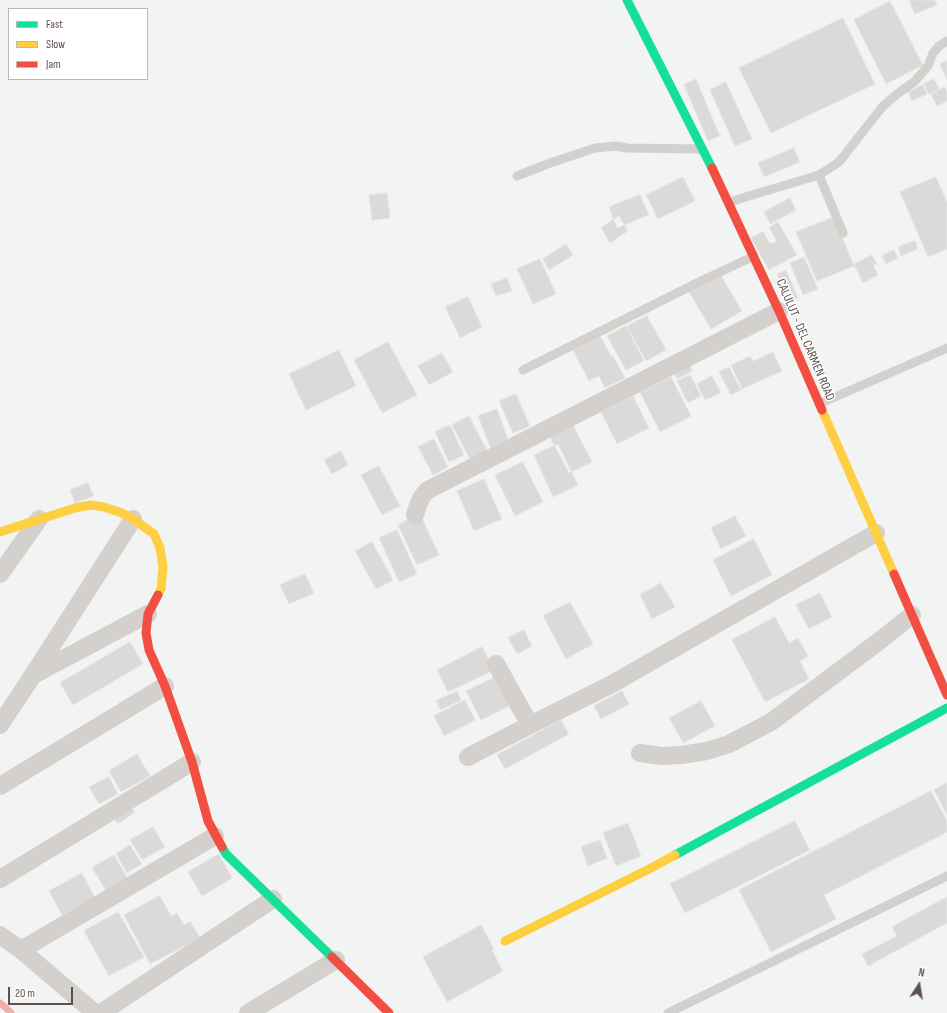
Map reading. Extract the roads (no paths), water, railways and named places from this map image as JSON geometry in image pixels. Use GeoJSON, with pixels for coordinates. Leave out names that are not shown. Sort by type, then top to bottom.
{"type":"FeatureCollection","features":[{"type":"Feature","properties":{"kind":"street","name":"CALULUT - DEL CARMEN ROAD"},"geometry":{"type":"LineString","coordinates":[[627,0],[703,149],[754,256],[912,615],[943,675],[947,695]]}},
{"type":"Feature","properties":{"kind":"street"},"geometry":{"type":"LineString","coordinates":[[415,515],[422,496],[428,490],[779,311]]}},
{"type":"Feature","properties":{"kind":"street"},"geometry":{"type":"LineString","coordinates":[[0,532],[75,508],[91,505],[104,507],[122,513],[154,534],[160,548],[163,567],[161,588],[148,614],[146,633],[149,650],[165,686],[192,762],[208,821],[215,836],[226,854],[390,1013]]}},
{"type":"Feature","properties":{"kind":"street"},"geometry":{"type":"LineString","coordinates":[[0,574],[39,519]]}},
{"type":"Feature","properties":{"kind":"street"},"geometry":{"type":"LineString","coordinates":[[0,725],[34,675],[133,519]]}},
{"type":"Feature","properties":{"kind":"street"},"geometry":{"type":"LineString","coordinates":[[468,757],[612,684],[876,533]]}},
{"type":"Feature","properties":{"kind":"street"},"geometry":{"type":"LineString","coordinates":[[34,675],[148,614]]}},
{"type":"Feature","properties":{"kind":"street"},"geometry":{"type":"LineString","coordinates":[[640,753],[662,756],[707,751],[729,744],[771,722],[912,615]]}},
{"type":"Feature","properties":{"kind":"street"},"geometry":{"type":"LineString","coordinates":[[496,664],[530,725]]}},
{"type":"Feature","properties":{"kind":"street"},"geometry":{"type":"LineString","coordinates":[[0,786],[165,686]]}},
{"type":"Feature","properties":{"kind":"street"},"geometry":{"type":"LineString","coordinates":[[505,941],[651,868],[947,708]]}},
{"type":"Feature","properties":{"kind":"street"},"geometry":{"type":"LineString","coordinates":[[0,878],[192,762]]}},
{"type":"Feature","properties":{"kind":"street"},"geometry":{"type":"LineString","coordinates":[[21,950],[215,836]]}},
{"type":"Feature","properties":{"kind":"street"},"geometry":{"type":"LineString","coordinates":[[101,1013],[273,899]]}},
{"type":"Feature","properties":{"kind":"street"},"geometry":{"type":"LineString","coordinates":[[0,935],[21,950],[95,1013]]}},
{"type":"Feature","properties":{"kind":"street"},"geometry":{"type":"LineString","coordinates":[[248,1013],[336,960]]}},
{"type":"Feature","properties":{"kind":"lane"},"geometry":{"type":"LineString","coordinates":[[728,203],[819,175],[839,162],[883,106],[914,82],[928,66],[933,53],[939,46],[947,41]]}},
{"type":"Feature","properties":{"kind":"lane"},"geometry":{"type":"LineString","coordinates":[[517,176],[544,165],[595,148],[616,146],[627,148],[703,149]]}},
{"type":"Feature","properties":{"kind":"lane"},"geometry":{"type":"LineString","coordinates":[[819,175],[843,233]]}},
{"type":"Feature","properties":{"kind":"lane"},"geometry":{"type":"LineString","coordinates":[[523,370],[754,256]]}},
{"type":"Feature","properties":{"kind":"lane"},"geometry":{"type":"LineString","coordinates":[[819,404],[947,348]]}},
{"type":"Feature","properties":{"kind":"lane"},"geometry":{"type":"LineString","coordinates":[[668,1013],[947,876]]}},
{"type":"Feature","properties":{"kind":"waterway"},"geometry":{"type":"LineString","coordinates":[[0,1003],[11,1013]]}}]}
